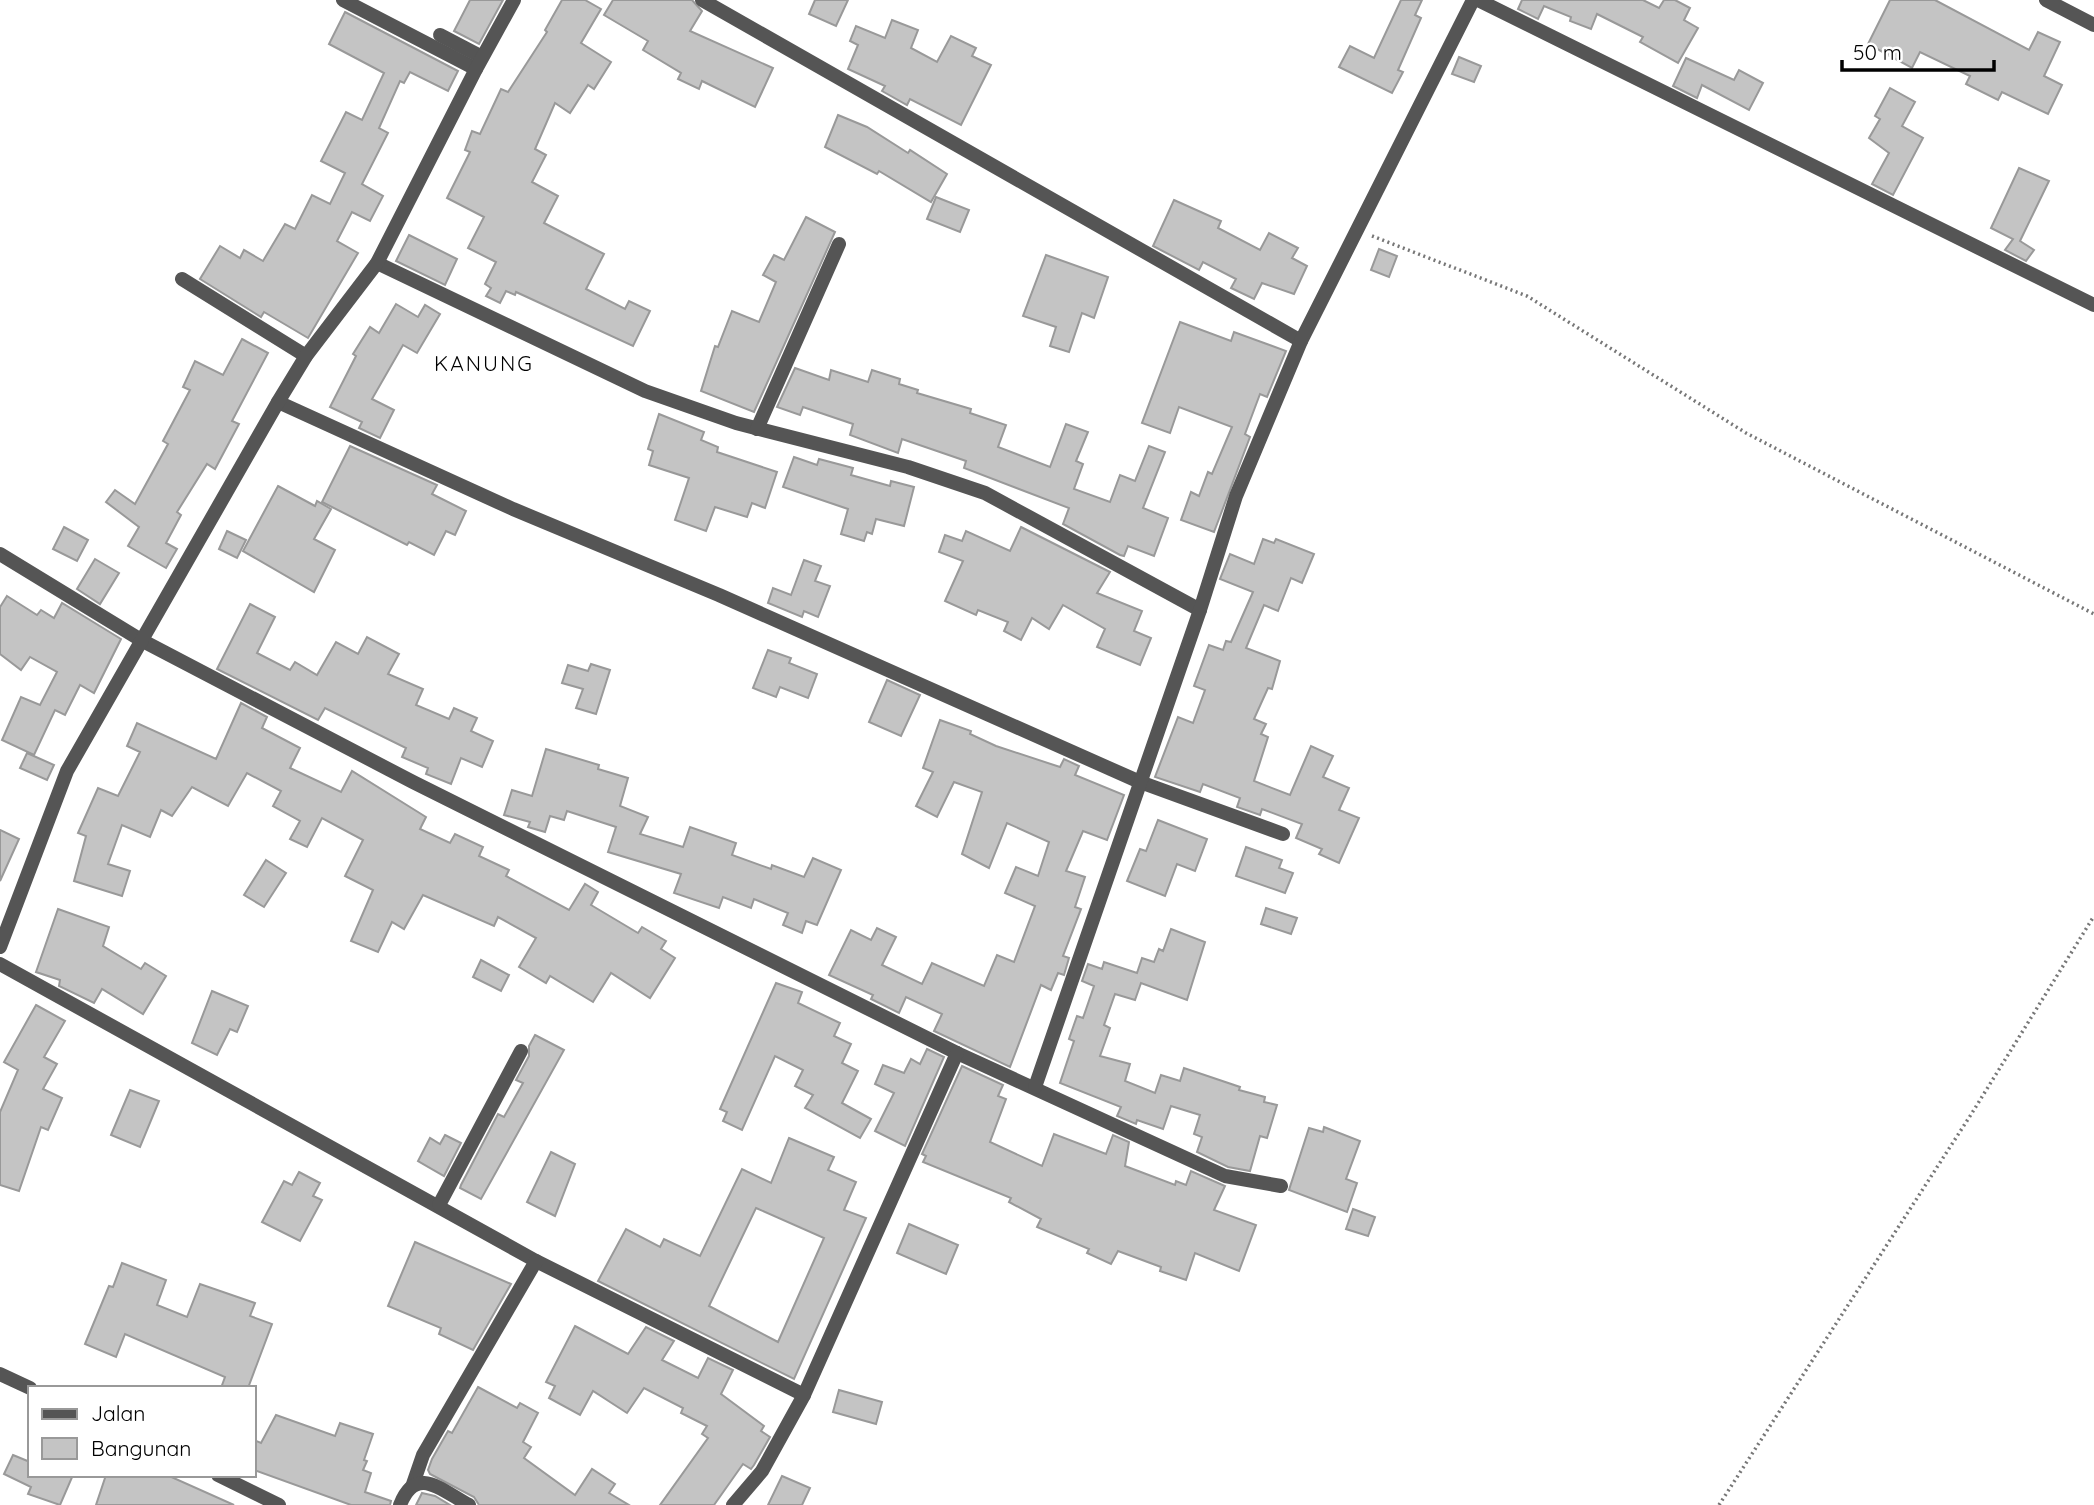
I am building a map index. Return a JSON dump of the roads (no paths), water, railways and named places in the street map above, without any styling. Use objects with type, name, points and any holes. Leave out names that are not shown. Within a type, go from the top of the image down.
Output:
[{"type":"street","points":[[342,0],[479,63]]},
{"type":"street","points":[[0,947],[67,771],[306,356],[377,263],[514,0]]},
{"type":"street","points":[[702,0],[1301,341]]},
{"type":"street","points":[[1035,1087],[1200,610],[1236,496],[1301,341],[1476,0],[2094,305]]},
{"type":"street","points":[[2046,0],[2094,25]]},
{"type":"street","points":[[440,35],[479,63]]},
{"type":"street","points":[[757,429],[839,244]]},
{"type":"street","points":[[377,263],[633,386],[757,429],[908,467],[985,493],[1200,610]]},
{"type":"street","points":[[182,279],[306,356]]},
{"type":"street","points":[[278,402],[513,509],[719,596],[1140,782],[1283,834]]},
{"type":"street","points":[[0,554],[141,640],[413,782],[957,1053],[1225,1176],[1281,1186]]},
{"type":"street","points":[[0,964],[536,1261],[804,1395]]},
{"type":"street","points":[[439,1205],[521,1051]]},
{"type":"street","points":[[733,1505],[762,1471],[804,1395],[957,1053]]},
{"type":"street","points":[[400,1505],[406,1489],[412,1484],[423,1455],[536,1261]]},
{"type":"street","points":[[0,1374],[28,1387]]},
{"type":"street","points":[[222,1477],[279,1505]]},
{"type":"street","points":[[412,1484],[426,1482],[469,1505]]},
{"type":"district","name":"KANUNG","points":[[484,363]]}]
